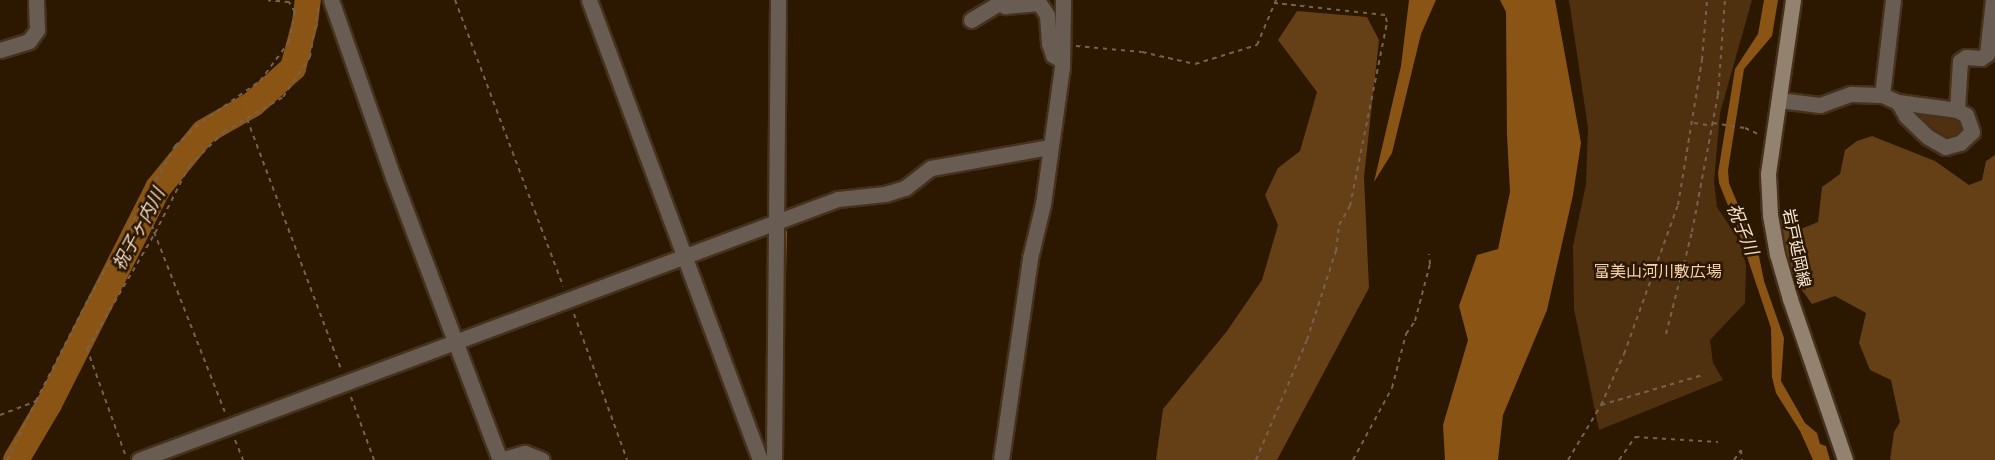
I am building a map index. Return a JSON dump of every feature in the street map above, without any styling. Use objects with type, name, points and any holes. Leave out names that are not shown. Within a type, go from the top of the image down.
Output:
[{"type":"main road","name":"岩戸延岡線","points":[[1793,0],[1768,174],[1773,236],[1790,299],[1845,460]]},
{"type":"street","points":[[0,51],[29,41],[37,30],[36,0]]},
{"type":"street","points":[[589,0],[760,460]]},
{"type":"street","points":[[774,460],[778,0]]},
{"type":"street","points":[[1001,460],[1030,258],[1042,204],[1050,147],[1061,60],[1063,0]]},
{"type":"street","points":[[1882,95],[1893,0]]},
{"type":"street","points":[[1957,110],[1960,61],[1966,57],[1981,58],[1986,54],[1993,0]]},
{"type":"street","points":[[971,20],[1002,1],[1005,6],[1039,3],[1047,15],[1049,43],[1053,55],[1061,60]]},
{"type":"street","points":[[325,3],[500,460],[525,453],[542,460]]},
{"type":"street","points":[[1779,100],[1820,105],[1851,94],[1882,95],[1898,102],[1957,110],[1966,116],[1972,132],[1960,143],[1946,147],[1928,137],[1906,116],[1898,102]]},
{"type":"street","points":[[139,460],[230,424],[456,342],[568,298],[685,258],[838,199],[885,194],[905,188],[931,168],[1050,147]]},
{"type":"path","points":[[7,460],[144,199],[175,146],[201,122],[260,81],[289,42],[295,12],[289,2],[268,0]]},
{"type":"path","points":[[455,0],[627,460]]},
{"type":"path","points":[[1568,460],[1601,405],[1645,300],[1678,205],[1693,123],[1707,0]]},
{"type":"path","points":[[1666,334],[1692,232],[1718,95],[1725,0]]},
{"type":"path","points":[[1061,44],[1142,52],[1195,64],[1257,45],[1276,1],[1385,15],[1387,22],[1350,206],[1339,225],[1336,251],[1307,340],[1256,460]]},
{"type":"path","points":[[127,460],[87,349],[155,232],[189,166],[224,132],[283,98],[310,57],[325,3]]},
{"type":"path","points":[[247,119],[374,460]]},
{"type":"path","points":[[1693,123],[1723,124],[1745,128],[1755,134]]},
{"type":"path","points":[[144,199],[243,460]]},
{"type":"path","points":[[1353,460],[1392,388],[1406,334],[1415,321],[1430,264],[1429,254]]},
{"type":"path","points":[[1601,405],[1703,375]]},
{"type":"path","points":[[0,415],[36,401]]},
{"type":"path","points":[[1619,460],[1635,437],[1718,442]]},
{"type":"path","points":[[1734,460],[1741,450],[1742,460]]},
{"type":"green space","name":"富美山河川敷広場","points":[[1569,0],[1752,0],[1720,113],[1714,182],[1717,207],[1740,242],[1746,265],[1745,303],[1710,340],[1713,363],[1723,380],[1599,430],[1574,309],[1573,246],[1586,184],[1588,128]]},
{"type":"green space","points":[[1909,111],[1961,115],[1969,131],[1946,143]]},
{"type":"shaded area","points":[[1297,11],[1367,17],[1379,40],[1364,177],[1369,288],[1277,460],[1156,460],[1163,409],[1227,331],[1262,280],[1278,225],[1265,195],[1278,168],[1300,151],[1317,92],[1278,40]]},
{"type":"shaded area","points":[[1872,136],[1935,161],[1969,185],[1982,180],[1986,161],[1995,155],[1995,460],[1890,460],[1894,432],[1900,422],[1891,380],[1870,370],[1859,343],[1866,313],[1835,296],[1812,304],[1796,282],[1782,242],[1780,219],[1801,229],[1818,222],[1822,187],[1840,174],[1845,150],[1857,141]]},
{"type":"water","points":[[1409,0],[1436,0],[1421,34],[1392,153],[1374,182],[1401,66]]},
{"type":"water","points":[[1500,0],[1555,0],[1581,143],[1573,195],[1547,310],[1503,415],[1498,460],[1445,460],[1443,425],[1468,340],[1459,306],[1477,255],[1498,249],[1510,192],[1506,12]]},
{"type":"water","name":"祝子川","points":[[1764,0],[1778,0],[1772,36],[1744,69],[1728,170],[1729,183],[1749,231],[1755,236],[1764,281],[1784,338],[1781,381],[1805,423],[1817,433],[1820,444],[1826,446],[1830,460],[1813,460],[1800,431],[1776,393],[1772,377],[1771,328],[1739,233],[1719,183],[1718,173],[1735,69],[1758,34]]},
{"type":"waterway","name":"祝子ヶ内川","points":[[16,460],[49,404],[158,188],[204,132],[253,104],[293,68],[305,23],[308,0]]},
{"type":"waterway","points":[[783,277],[784,232]]}]
